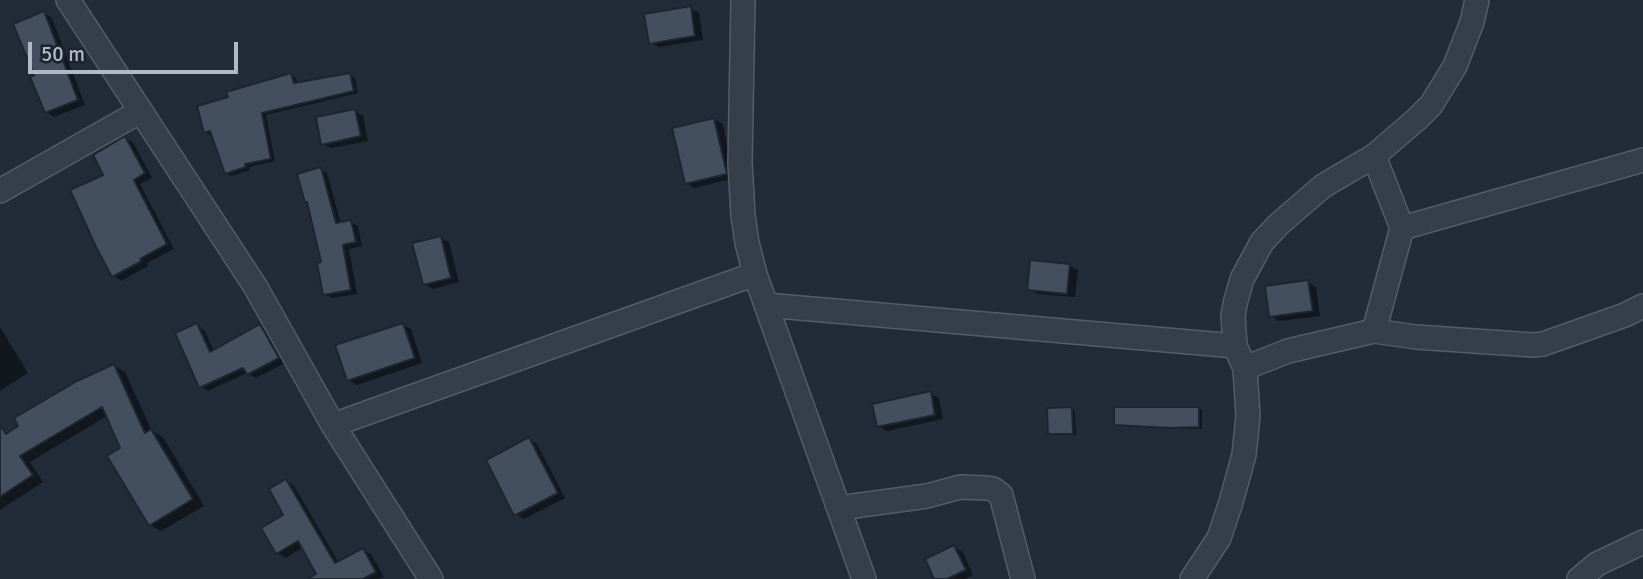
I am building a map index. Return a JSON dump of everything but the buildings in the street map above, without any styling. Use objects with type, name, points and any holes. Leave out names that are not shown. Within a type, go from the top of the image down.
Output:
[{"type":"street","points":[[68,0],[255,286],[334,425],[431,579]]},
{"type":"street","points":[[743,0],[740,163],[747,243],[766,306],[864,579]]},
{"type":"street","points":[[1192,579],[1219,538],[1244,455],[1248,416],[1245,368],[1235,346],[1233,315],[1242,279],[1262,242],[1279,224],[1323,186],[1374,156],[1431,105],[1455,66],[1472,22],[1477,0]]},
{"type":"street","points":[[0,191],[141,111]]},
{"type":"street","points":[[1374,156],[1402,228],[1374,331]]},
{"type":"street","points":[[1402,228],[1643,160]]},
{"type":"street","points":[[334,425],[755,274]]},
{"type":"street","points":[[766,306],[1235,346]]},
{"type":"street","points":[[1245,368],[1288,351],[1374,331],[1451,340],[1543,344],[1643,306]]},
{"type":"street","points":[[839,508],[926,496],[960,487],[993,489],[1001,495],[1023,579]]},
{"type":"street","points":[[1578,579],[1597,564],[1643,542]]}]
